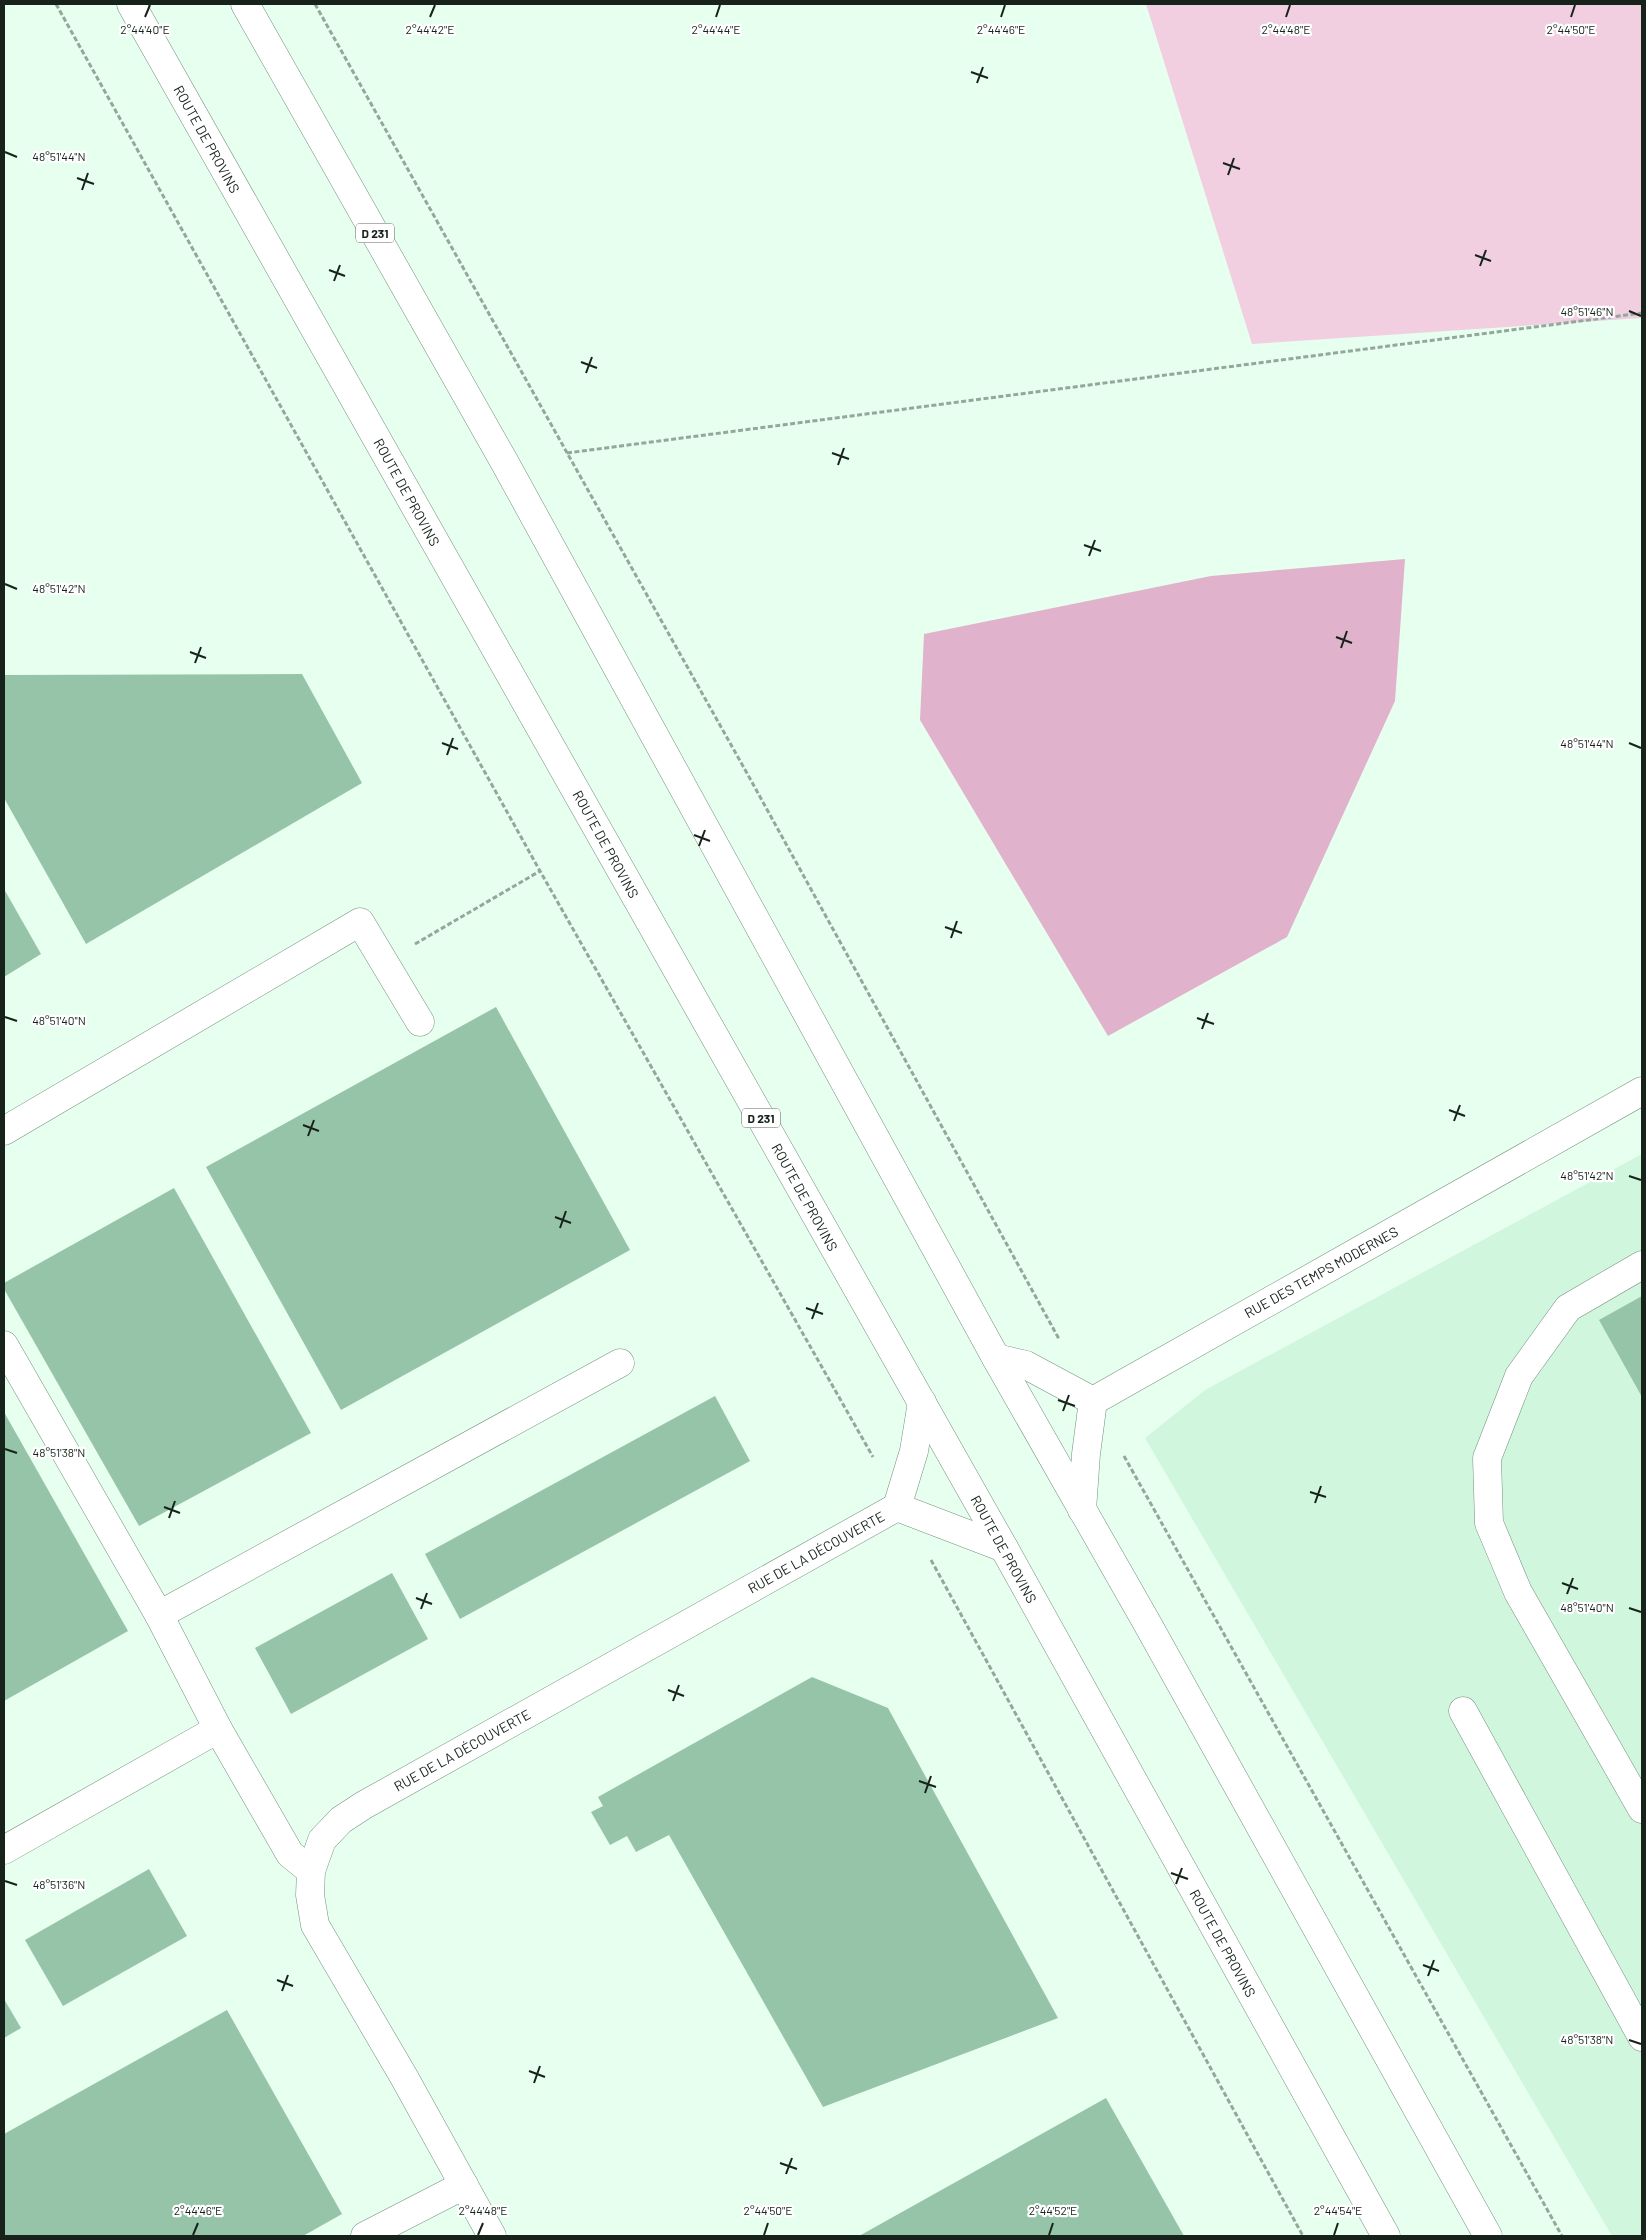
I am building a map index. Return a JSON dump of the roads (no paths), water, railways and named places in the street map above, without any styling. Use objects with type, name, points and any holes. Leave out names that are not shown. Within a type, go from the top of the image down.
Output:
[{"type":"main road","name":"ROUTE DE PROVINS","points":[[131,4],[922,1402],[1386,2236]]},
{"type":"main road","name":"D 231","points":[[245,4],[505,463],[996,1358],[1488,2236]]},
{"type":"main road","points":[[4,1131],[360,922],[420,1022]]},
{"type":"main road","name":"RUE DES TEMPS MODERNES","points":[[1093,1401],[1642,1091]]},
{"type":"main road","points":[[1642,1265],[1568,1308],[1519,1376],[1487,1458],[1489,1523],[1518,1592],[1642,1809]]},
{"type":"main road","points":[[4,1345],[159,1615],[218,1729],[290,1854],[311,1871]]},
{"type":"main road","points":[[996,1358],[1026,1365],[1093,1401],[1086,1454],[1082,1510]]},
{"type":"main road","points":[[159,1615],[620,1363]]},
{"type":"main road","points":[[897,1507],[914,1451],[922,1402]]},
{"type":"main road","name":"RUE DE LA DÉCOUVERTE","points":[[492,2236],[404,2076],[315,1925],[310,1895],[311,1871],[322,1840],[341,1820],[364,1804],[897,1507],[1004,1548]]},
{"type":"main road","points":[[1463,1711],[1642,2037]]},
{"type":"main road","points":[[4,1850],[218,1729]]},
{"type":"main road","points":[[365,2236],[464,2185]]}]
